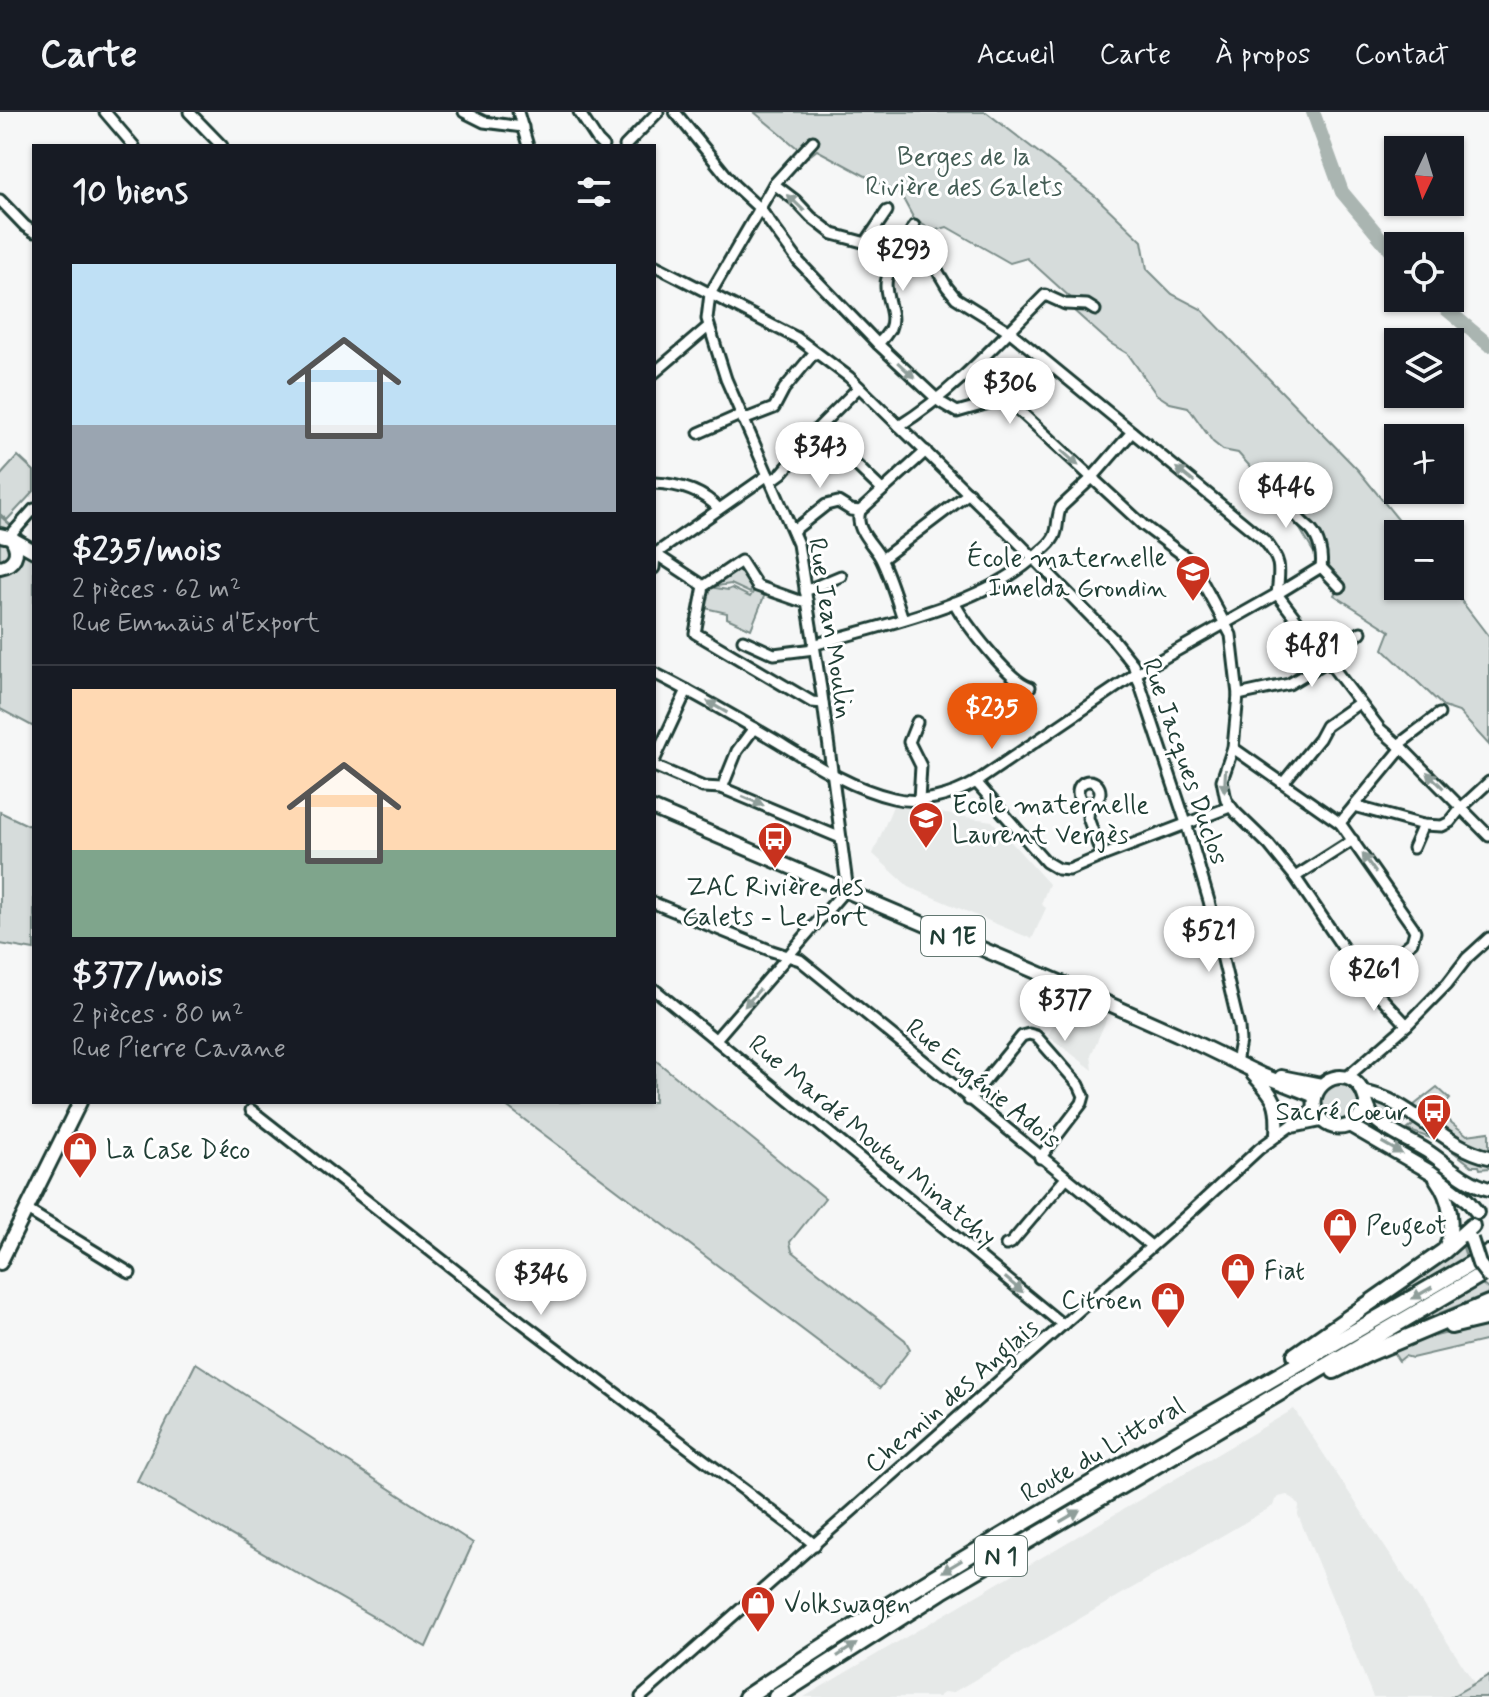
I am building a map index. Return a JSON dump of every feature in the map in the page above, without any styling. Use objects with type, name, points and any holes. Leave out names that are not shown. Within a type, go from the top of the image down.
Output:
[{"type":"highway","points":[[1220,1408],[1444,1251],[1474,1226]]},
{"type":"highway","name":"Route du Littoral","points":[[746,1697],[926,1582],[1489,1253]]},
{"type":"highway","name":"Route du Littoral","points":[[776,1697],[942,1591],[1489,1270]]},
{"type":"highway","points":[[1223,1426],[1370,1353],[1489,1303]]},
{"type":"highway","points":[[1408,1337],[1489,1317]]},
{"type":"main road","points":[[7,537],[32,550]]},
{"type":"main road","points":[[0,567],[10,564],[17,550],[7,537]]},
{"type":"main road","points":[[14,559],[32,557]]},
{"type":"main road","name":"N 1E","points":[[656,810],[1177,1034],[1262,1075],[1317,1096]]},
{"type":"main road","points":[[1242,1066],[1273,1098],[1278,1110],[1277,1134]]},
{"type":"main road","points":[[1489,1157],[1469,1151],[1385,1099],[1333,1078],[1317,1096],[1323,1121],[1336,1127],[1351,1126],[1432,1173],[1467,1200],[1479,1264],[1489,1277]]},
{"type":"main road","points":[[1351,1126],[1361,1117],[1358,1089]]},
{"type":"main road","points":[[1358,1089],[1368,1112],[1376,1121],[1468,1180],[1489,1189]]},
{"type":"main road","points":[[0,1263],[4,1245],[27,1210],[79,1104]]},
{"type":"main road","points":[[1432,1173],[1443,1189],[1451,1225],[1444,1251]]},
{"type":"main road","points":[[1474,1226],[1489,1195]]},
{"type":"street","points":[[105,112],[132,144]]},
{"type":"street","points":[[189,112],[220,144]]},
{"type":"street","points":[[464,112],[484,122],[523,127]]},
{"type":"street","points":[[518,112],[527,144]]},
{"type":"street","points":[[579,112],[601,144]]},
{"type":"street","points":[[627,144],[658,112]]},
{"type":"street","points":[[675,112],[734,185],[760,209],[799,262],[878,344],[937,399],[957,412],[1008,400],[1151,532],[1191,561],[1231,635],[1238,695],[1233,748],[1222,780],[1226,800],[1295,877],[1365,980],[1407,1025]]},
{"type":"street","points":[[710,294],[774,184],[813,141]]},
{"type":"street","points":[[774,184],[833,234],[925,259],[934,265],[956,298],[1009,331],[1264,540],[1279,563],[1277,594],[1359,703],[1380,729],[1489,836]]},
{"type":"street","points":[[0,200],[32,231]]},
{"type":"street","points":[[866,242],[887,211]]},
{"type":"street","points":[[878,344],[890,328],[892,313],[887,298],[887,277],[914,226]]},
{"type":"street","name":"Rue Jacques Duclos","points":[[656,266],[797,338],[859,387],[969,493],[1133,664],[1209,901],[1239,1027],[1242,1066]]},
{"type":"street","name":"Rue Jean Moulin","points":[[710,294],[708,327],[726,379],[793,531],[801,559],[833,775],[847,884],[845,890]]},
{"type":"street","points":[[899,426],[937,399],[1045,295],[1065,304],[1087,305],[1095,310]]},
{"type":"street","points":[[656,371],[708,327]]},
{"type":"street","points":[[699,433],[774,408],[784,389],[815,352]]},
{"type":"street","points":[[656,552],[719,509],[782,473],[805,441],[859,387]]},
{"type":"street","points":[[819,429],[882,490]]},
{"type":"street","points":[[743,640],[774,654],[814,647],[954,602],[1010,577],[1052,540],[1061,507],[1092,478],[1132,432]]},
{"type":"street","points":[[903,619],[882,559],[857,518],[860,511],[926,451]]},
{"type":"street","points":[[656,483],[694,490],[719,509]]},
{"type":"street","points":[[656,674],[833,775],[859,786],[895,799],[919,800],[952,793],[976,782],[1137,673],[1321,567],[1321,552],[1312,531],[1301,522],[1273,485]]},
{"type":"street","points":[[882,559],[969,493]]},
{"type":"street","points":[[793,531],[826,505],[838,502],[851,510],[860,511]]},
{"type":"street","points":[[7,537],[32,511]]},
{"type":"street","points":[[656,554],[704,586]]},
{"type":"street","points":[[823,703],[812,702],[695,633],[704,586],[741,561],[757,586],[800,601],[841,576]]},
{"type":"street","points":[[1321,567],[1340,587]]},
{"type":"street","points":[[954,602],[988,650],[1018,682],[1030,687]]},
{"type":"street","points":[[1238,695],[1289,684],[1329,660],[1361,632]]},
{"type":"street","points":[[656,759],[687,690]]},
{"type":"street","points":[[1283,783],[1326,726],[1359,703]]},
{"type":"street","points":[[1340,823],[1400,746],[1439,714]]},
{"type":"street","points":[[917,722],[909,746],[921,766],[919,800]]},
{"type":"street","points":[[722,788],[737,751],[754,728]]},
{"type":"street","points":[[1233,748],[1340,823],[1413,927],[1412,942],[1365,980]]},
{"type":"street","points":[[656,764],[703,787],[722,788],[841,838]]},
{"type":"street","points":[[976,782],[1052,867],[1058,869],[1069,870],[1230,807]]},
{"type":"street","points":[[1354,806],[1423,825],[1442,826],[1450,822],[1489,782]]},
{"type":"street","points":[[1089,804],[1088,818],[1102,856]]},
{"type":"street","points":[[1413,848],[1423,825]]},
{"type":"street","points":[[1295,877],[1353,840]]},
{"type":"street","points":[[716,1039],[845,890]]},
{"type":"street","name":"Rue Eugénie Adois","points":[[656,904],[800,960],[1151,1246]]},
{"type":"street","points":[[1358,1089],[1364,1061],[1407,1025],[1489,938]]},
{"type":"street","name":"Rue Mardé Moutou Minatchy","points":[[656,991],[1063,1325]]},
{"type":"street","points":[[969,1100],[1022,1036],[1029,1034],[1039,1037],[1079,1085],[1084,1096],[1082,1103],[1040,1158]]},
{"type":"street","name":"Chemin des Anglais","points":[[1290,1127],[1317,1096]]},
{"type":"street","points":[[251,1110],[520,1321],[815,1545]]},
{"type":"street","name":"Chemin des Anglais","points":[[641,1697],[1277,1134],[1290,1127],[1323,1121]]},
{"type":"street","points":[[1006,1245],[1066,1178]]},
{"type":"street","points":[[27,1210],[130,1273]]},
{"type":"shaded area","points":[[893,806],[992,821],[1049,884],[1041,904],[1046,908],[1032,939],[909,887],[873,854]]},
{"type":"shaded area","points":[[1065,999],[1107,1018],[1091,1055],[1093,1070],[1048,1036]]},
{"type":"shaded area","points":[[1294,1409],[1475,1684],[1451,1697],[1373,1697],[1298,1515],[1299,1506],[1287,1495],[952,1693],[945,1692],[938,1697],[804,1697]]},
{"type":"green space","name":"Berges de la Rivière des Galets","points":[[754,112],[986,112],[1095,196],[1142,241],[1147,269],[1172,294],[1201,309],[1358,470],[1399,520],[1384,520],[1384,600],[1461,600],[1489,637],[1489,745],[1459,712],[1444,707],[1383,649],[1390,631],[1334,595],[1340,583],[1314,553],[1280,495],[1238,453],[1223,450],[1213,442],[1188,407],[1170,403],[1156,394],[1128,354],[1110,343],[1072,309],[1072,299],[1027,258],[1010,263],[947,227],[933,231],[914,219],[901,195],[817,150],[808,157]]},
{"type":"green space","points":[[18,456],[32,469],[32,493],[7,520],[0,514],[0,476]]},
{"type":"green space","points":[[0,516],[32,543],[32,726],[0,709]]},
{"type":"green space","points":[[744,568],[754,585],[750,593],[731,584],[708,584],[732,569]]},
{"type":"green space","points":[[709,587],[732,588],[750,597],[755,589],[765,594],[751,629],[727,618],[727,613],[705,608]]},
{"type":"green space","points":[[0,812],[32,827],[32,950],[0,944]]},
{"type":"green space","points":[[656,1061],[825,1198],[790,1242],[792,1251],[905,1340],[910,1349],[880,1388],[504,1104],[656,1104]]},
{"type":"green space","points":[[1341,1083],[1354,1089],[1360,1102],[1354,1115],[1341,1121],[1328,1115],[1322,1102],[1328,1089]]},
{"type":"green space","points":[[1437,1087],[1450,1099],[1438,1112],[1467,1135],[1489,1132],[1489,1153],[1468,1147],[1439,1125],[1421,1117],[1423,1113],[1413,1106]]},
{"type":"green space","points":[[1368,1096],[1410,1118],[1396,1131],[1382,1123]]},
{"type":"green space","points":[[1417,1122],[1489,1161],[1489,1168],[1472,1166],[1439,1141],[1407,1130]]},
{"type":"green space","points":[[1461,1241],[1466,1257],[1359,1319],[1357,1316]]},
{"type":"green space","points":[[1481,1283],[1489,1293],[1440,1313],[1384,1343],[1382,1340]]},
{"type":"green space","points":[[1489,1323],[1489,1340],[1412,1358],[1405,1356],[1399,1361],[1391,1349],[1415,1341]]},
{"type":"green space","points":[[196,1363],[473,1543],[426,1647],[137,1481]]},
{"type":"green space","points":[[1489,1675],[1489,1697],[1451,1697]]},
{"type":"waterway","points":[[1313,112],[1342,192],[1384,242]]},
{"type":"waterway","points":[[1450,312],[1489,345]]},
{"type":"place","name":"École maternelle Imelda Grondin","points":[[1193,603]]},
{"type":"place","name":"Ecole maternelle Laurent Vergès","points":[[926,850]]},
{"type":"place","name":"ZAC Rivière des Galets - Le Port","points":[[775,870]]},
{"type":"place","name":"Sacré Cœur","points":[[1434,1142]]},
{"type":"place","name":"La Case Déco","points":[[80,1180]]},
{"type":"place","name":"Peugeot","points":[[1340,1256]]},
{"type":"place","name":"Fiat","points":[[1238,1301]]},
{"type":"place","name":"Citroen","points":[[1168,1330]]},
{"type":"place","name":"Volkswagen","points":[[758,1634]]}]
